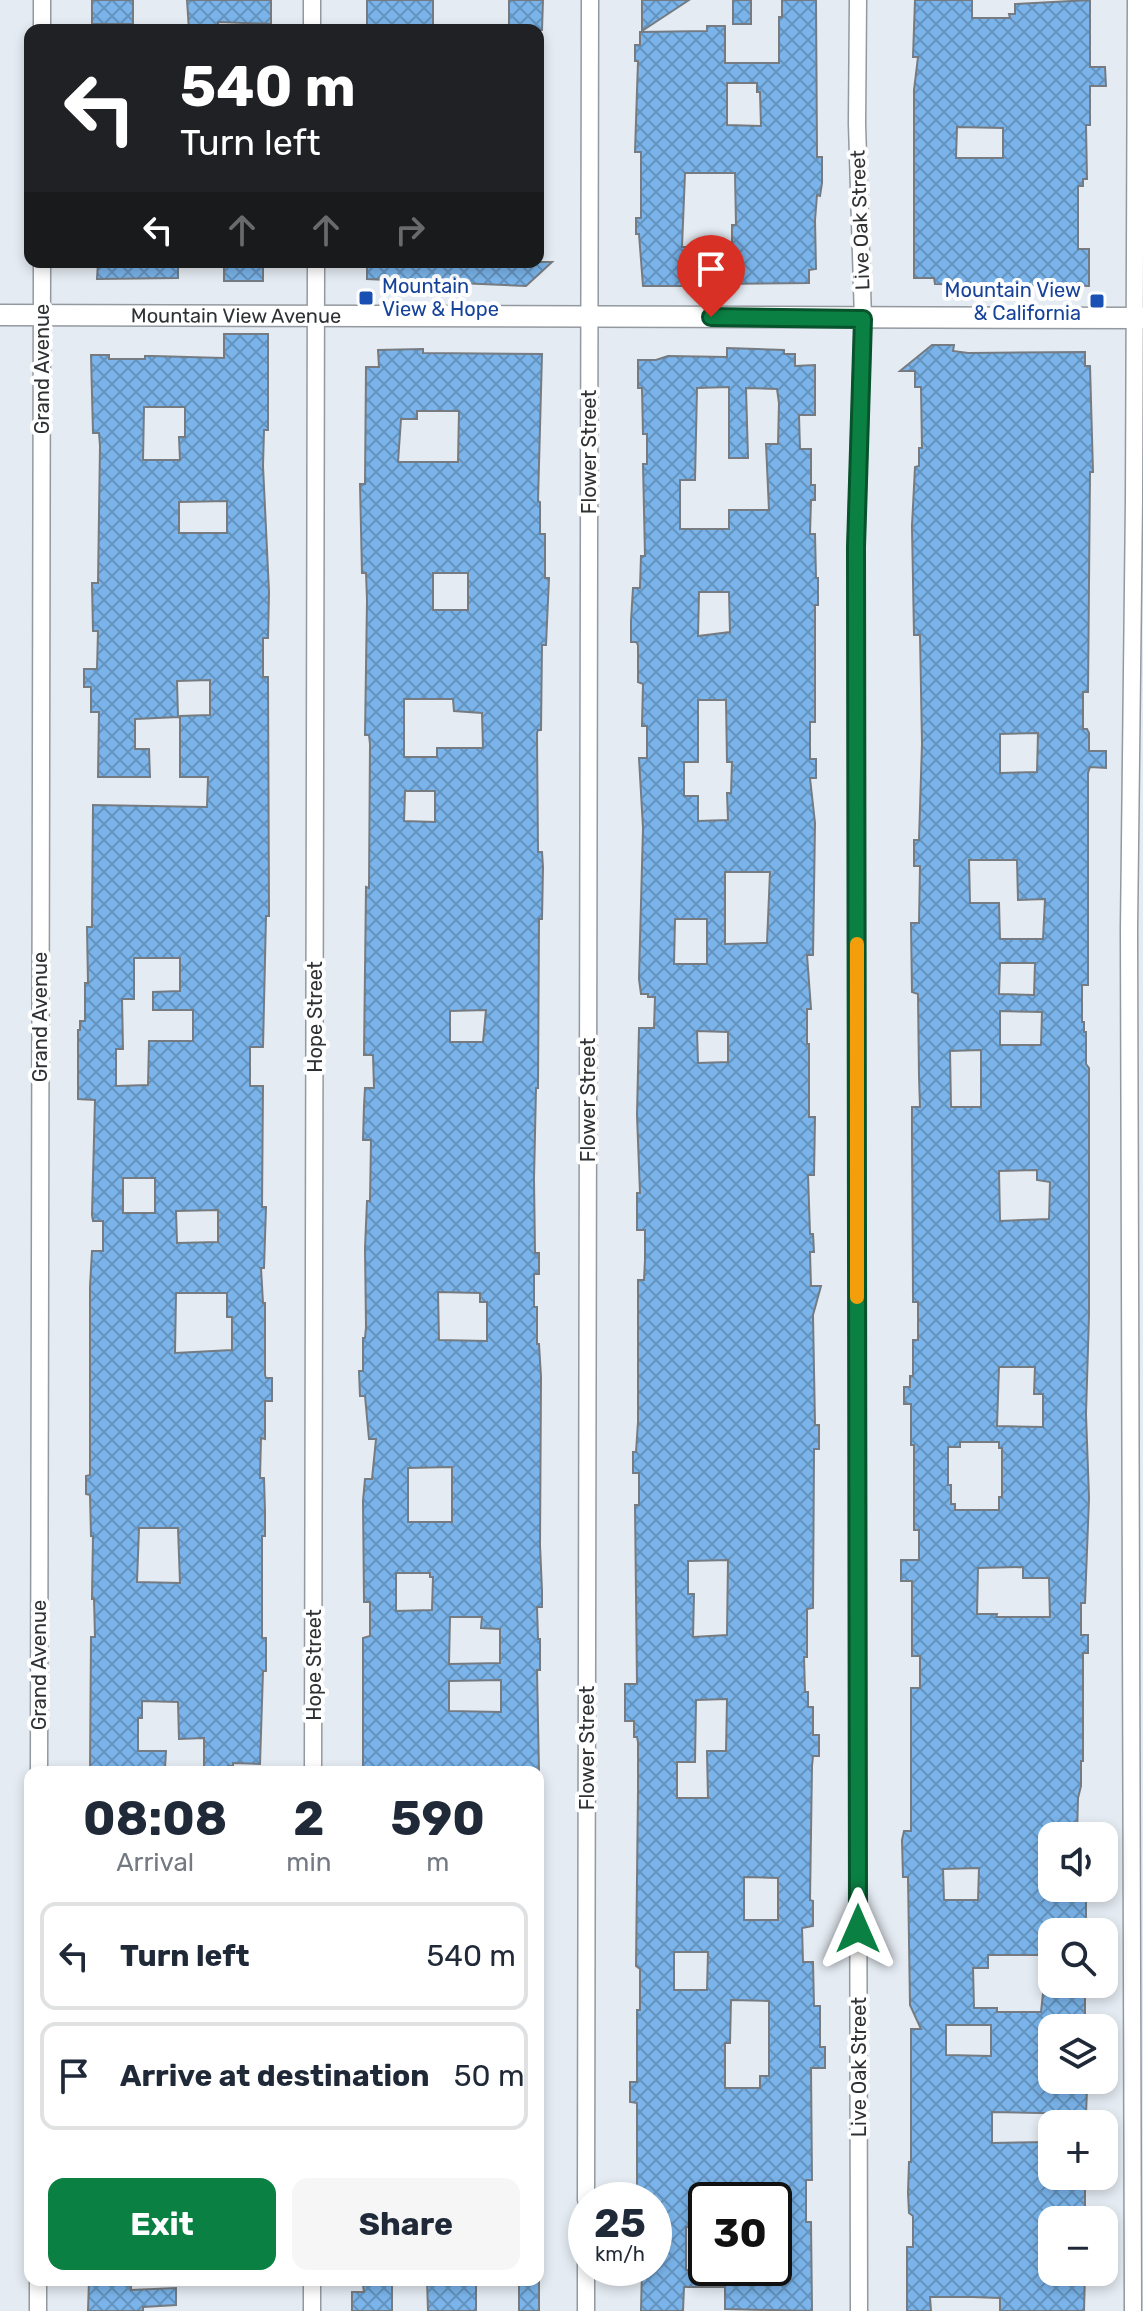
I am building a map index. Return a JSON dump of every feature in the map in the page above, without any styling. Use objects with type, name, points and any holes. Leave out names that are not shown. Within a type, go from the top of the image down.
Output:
[{"type":"street","points":[[42,0],[42,24]]},
{"type":"street","points":[[312,0],[312,24]]},
{"type":"street","name":"Flower Street","points":[[586,2182],[590,0]]},
{"type":"street","name":"Live Oak Street","points":[[858,0],[863,319],[856,547],[859,2311]]},
{"type":"street","points":[[1133,2311],[1129,930],[1139,318],[1136,0]]},
{"type":"street","name":"Grand Avenue","points":[[39,1766],[42,268]]},
{"type":"street","name":"Hope Street","points":[[313,1766],[316,268]]},
{"type":"street","name":"Mountain View Avenue","points":[[0,315],[1139,318]]},
{"type":"street","points":[[38,2286],[38,2311]]},
{"type":"street","points":[[312,2286],[312,2311]]},
{"type":"street","points":[[586,2286],[586,2311]]},
{"type":"building","points":[[92,0],[133,0],[133,24],[92,24]]},
{"type":"building","points":[[187,0],[271,0],[271,24],[189,24]]},
{"type":"building","points":[[367,0],[433,0],[433,24],[367,24]]},
{"type":"building","points":[[509,0],[543,0],[542,24],[509,24]]},
{"type":"building","points":[[642,0],[689,0],[642,31]]},
{"type":"building","points":[[733,0],[751,0],[751,24],[733,24]]},
{"type":"building","points":[[782,0],[816,0],[817,157],[822,157],[822,183],[820,196],[817,195],[815,220],[816,269],[809,270],[809,283],[709,284],[709,295],[692,295],[692,286],[643,286],[639,234],[636,234],[636,218],[641,218],[641,152],[635,152],[638,61],[635,61],[635,45],[640,45],[640,32],[707,31],[707,26],[725,26],[725,63],[779,63],[779,17],[782,17]],"holes":[[[727,83],[757,83],[761,126],[727,125]],[[685,173],[735,173],[736,225],[732,225],[732,247],[682,247]]]},
{"type":"building","points":[[915,0],[972,0],[972,18],[1010,18],[1009,14],[1015,14],[1015,4],[1090,0],[1090,67],[1105,67],[1106,86],[1090,86],[1090,125],[1086,125],[1087,179],[1083,179],[1083,186],[1078,186],[1078,249],[1089,249],[1089,286],[935,284],[934,278],[914,278],[914,90],[918,57],[913,57]],"holes":[[[957,127],[1003,128],[1003,158],[956,158]]]},
{"type":"building","points":[[544,262],[552,262],[526,286],[367,279],[367,268],[544,268]]},
{"type":"building","points":[[98,268],[178,268],[178,278],[97,279]]},
{"type":"building","points":[[224,268],[263,268],[263,281],[224,281]]},
{"type":"building","points":[[224,334],[268,334],[268,430],[264,430],[263,466],[269,592],[268,638],[263,638],[263,677],[268,677],[269,916],[266,916],[263,1047],[250,1047],[250,1086],[263,1086],[262,1207],[266,1207],[264,1268],[261,1268],[265,1303],[265,1375],[272,1378],[272,1401],[265,1401],[265,1439],[261,1438],[260,1478],[264,1478],[262,1638],[266,1638],[266,1671],[263,1671],[260,1764],[233,1763],[233,1766],[204,1766],[204,1738],[179,1739],[178,1702],[142,1701],[142,1718],[138,1718],[138,1751],[166,1751],[165,1766],[90,1766],[91,1637],[95,1637],[93,1536],[90,1495],[86,1494],[86,1476],[90,1475],[90,1287],[92,1251],[103,1251],[103,1221],[93,1221],[92,1215],[95,1100],[78,1099],[78,1030],[80,1021],[85,1021],[87,927],[92,927],[93,805],[207,807],[208,777],[180,777],[180,716],[210,715],[210,680],[177,681],[178,717],[135,719],[135,749],[149,749],[150,777],[98,777],[99,712],[91,712],[91,687],[84,687],[84,669],[97,669],[98,631],[93,631],[92,583],[98,583],[100,446],[99,433],[93,433],[91,355],[109,355],[109,359],[145,359],[145,356],[224,358]],"holes":[[[144,407],[185,407],[185,437],[179,437],[180,460],[143,460]],[[227,501],[227,533],[179,533],[179,502]],[[134,958],[180,958],[180,991],[153,992],[153,1010],[193,1010],[193,1041],[149,1041],[148,1085],[116,1086],[116,1049],[123,1049],[122,999],[134,999]],[[123,1178],[155,1178],[155,1213],[123,1213]],[[218,1210],[218,1242],[177,1243],[176,1211]],[[176,1293],[227,1293],[227,1317],[232,1317],[232,1350],[175,1353]],[[139,1528],[178,1528],[180,1583],[137,1582]]]},
{"type":"building","points":[[932,345],[954,345],[953,351],[968,353],[1085,352],[1085,366],[1090,366],[1093,472],[1090,472],[1088,692],[1083,692],[1083,729],[1089,733],[1089,751],[1106,751],[1106,768],[1090,767],[1088,773],[1088,985],[1082,985],[1082,1022],[1086,1032],[1086,1064],[1089,1068],[1086,1414],[1089,1498],[1081,1635],[1088,1635],[1088,1653],[1083,1653],[1083,1761],[1077,1822],[1038,1822],[1038,1902],[1086,1902],[1086,1918],[1038,1918],[1038,1955],[988,1955],[988,1968],[973,1968],[974,2008],[997,2008],[997,2012],[1041,2012],[1042,1998],[1085,1998],[1085,2014],[1038,2014],[1038,2094],[1087,2094],[1086,2110],[992,2112],[992,2143],[1038,2142],[1038,2190],[1085,2190],[1085,2206],[1038,2206],[1038,2286],[1085,2286],[1084,2311],[1000,2311],[1000,2298],[930,2297],[931,2311],[907,2311],[907,2247],[913,2247],[913,2216],[909,2213],[908,2193],[911,2162],[911,2029],[921,2029],[910,2005],[908,1877],[903,1877],[902,1840],[904,1831],[911,1831],[911,1688],[920,1688],[920,1656],[912,1656],[912,1581],[901,1581],[901,1560],[919,1560],[919,1530],[914,1530],[911,1404],[904,1404],[904,1387],[910,1387],[910,1376],[913,1376],[913,1340],[918,1340],[918,1302],[913,1302],[912,1107],[920,1107],[918,994],[912,992],[911,923],[919,923],[920,866],[914,866],[914,840],[919,840],[922,744],[920,635],[914,635],[912,526],[915,467],[919,466],[919,448],[922,448],[921,387],[915,387],[915,371],[900,371]],"holes":[[[1038,733],[1037,772],[1000,773],[1000,734]],[[969,860],[1017,860],[1018,900],[1045,899],[1043,939],[1000,939],[999,903],[970,903]],[[1000,963],[1035,963],[1034,995],[999,994]],[[1000,1011],[1042,1012],[1041,1045],[1000,1045]],[[981,1050],[981,1107],[951,1107],[950,1051]],[[1037,1170],[1037,1180],[1050,1182],[1049,1219],[1000,1221],[999,1171]],[[999,1367],[1035,1367],[1034,1394],[1043,1394],[1043,1427],[997,1426]],[[960,1442],[999,1442],[999,1448],[1002,1448],[999,1510],[955,1510],[955,1504],[951,1504],[948,1447],[960,1447]],[[1023,1567],[1023,1578],[1049,1578],[1050,1617],[977,1614],[978,1568]],[[979,1868],[978,1900],[944,1900],[943,1869]],[[946,2025],[991,2025],[991,2056],[946,2055]]]},
{"type":"building","points":[[727,348],[784,350],[784,354],[795,354],[795,366],[815,365],[815,415],[799,415],[800,449],[811,449],[811,485],[815,485],[815,500],[811,500],[810,534],[815,534],[818,578],[818,605],[815,605],[815,722],[810,722],[810,759],[816,759],[816,778],[810,778],[815,823],[813,955],[807,955],[811,1009],[807,1009],[807,1044],[809,1117],[815,1117],[814,1175],[808,1175],[810,1234],[813,1234],[814,1252],[810,1252],[811,1286],[821,1286],[813,1315],[815,1425],[819,1425],[819,1449],[814,1449],[813,1608],[807,1609],[807,1657],[804,1657],[805,1692],[808,1692],[808,1707],[813,1707],[813,1735],[819,1735],[819,1756],[813,1756],[812,1766],[810,1900],[813,1901],[813,1926],[802,1928],[803,1962],[813,1962],[814,2006],[820,2006],[820,2047],[825,2047],[825,2068],[811,2068],[812,2180],[806,2180],[806,2222],[811,2222],[812,2311],[725,2309],[725,2287],[684,2287],[683,2311],[641,2311],[642,2286],[672,2286],[672,2182],[637,2182],[637,2103],[630,2102],[630,2082],[637,2082],[637,2010],[640,2010],[640,1969],[636,1966],[638,1742],[634,1737],[634,1721],[625,1721],[625,1684],[637,1684],[635,1505],[639,1505],[639,1473],[633,1473],[633,1452],[636,1452],[638,1422],[638,1280],[644,1280],[645,1230],[637,1230],[637,1193],[640,1193],[637,1115],[639,1028],[654,1028],[655,997],[641,994],[639,979],[643,828],[639,758],[647,758],[647,726],[642,726],[643,684],[638,682],[638,645],[631,642],[631,621],[633,588],[640,588],[641,556],[645,556],[643,464],[647,464],[647,434],[643,434],[638,360],[668,356],[727,357]],"holes":[[[729,387],[729,458],[748,458],[746,388],[777,389],[778,444],[766,444],[769,510],[729,510],[729,529],[680,529],[680,480],[695,480],[697,388]],[[699,592],[729,592],[730,632],[698,636]],[[698,700],[726,700],[727,762],[732,762],[731,793],[727,793],[728,820],[698,821],[698,796],[684,796],[684,762],[698,762]],[[725,872],[770,872],[767,943],[725,944]],[[675,919],[707,919],[707,964],[674,964]],[[697,1031],[728,1032],[728,1062],[698,1063]],[[728,1560],[727,1635],[693,1637],[694,1594],[688,1594],[688,1561]],[[727,1699],[726,1751],[707,1751],[708,1798],[677,1798],[677,1762],[695,1762],[696,1700]],[[744,1877],[778,1878],[778,1920],[744,1920]],[[674,1952],[708,1952],[707,1990],[674,1990]],[[731,2000],[769,2001],[769,2076],[760,2076],[760,2088],[725,2088],[725,2043],[730,2043]]]},
{"type":"building","points":[[378,350],[542,354],[538,501],[540,534],[545,534],[545,578],[549,578],[546,645],[542,645],[541,730],[537,733],[538,852],[542,852],[543,867],[542,919],[539,919],[534,1179],[535,1253],[539,1253],[539,1274],[534,1274],[534,1307],[537,1307],[541,1377],[542,1607],[537,1607],[540,1639],[540,1670],[537,1670],[539,1766],[363,1766],[363,1638],[370,1636],[370,1602],[364,1602],[363,1501],[365,1479],[372,1479],[376,1439],[369,1439],[365,1396],[360,1396],[359,1371],[363,1371],[366,1327],[365,1248],[367,1201],[370,1201],[371,1140],[363,1140],[364,1106],[365,1088],[374,1088],[373,1055],[364,1055],[370,744],[369,735],[365,735],[367,600],[366,573],[362,573],[360,484],[365,484],[366,367],[379,367]],"holes":[[[417,411],[459,411],[458,462],[398,462],[401,419],[417,419]],[[433,573],[468,573],[468,610],[433,610]],[[404,699],[453,699],[454,711],[482,713],[483,748],[437,748],[437,757],[404,757]],[[405,791],[435,791],[435,822],[404,821]],[[486,1010],[483,1042],[450,1042],[450,1011]],[[438,1292],[480,1293],[480,1302],[487,1302],[487,1341],[439,1340]],[[452,1467],[452,1522],[408,1522],[408,1468]],[[396,1573],[430,1573],[433,1577],[432,1610],[396,1611]],[[450,1617],[482,1617],[481,1628],[500,1629],[500,1663],[449,1664]],[[501,1680],[501,1712],[449,1711],[449,1681]]]},
{"type":"building","points":[[89,2286],[131,2286],[131,2290],[176,2288],[176,2305],[143,2307],[143,2311],[88,2311]]},
{"type":"building","points":[[363,2286],[392,2286],[392,2311],[352,2311],[352,2292],[364,2292]]},
{"type":"building","points":[[427,2286],[476,2286],[476,2311],[428,2311]]},
{"type":"building","points":[[519,2286],[539,2286],[539,2311],[519,2311]]},
{"type":"slow traffic","points":[[857,944],[857,1297]]},
{"type":"place","name":"Mountain View & Hope","points":[[366,298]]},
{"type":"place","name":"Mountain View & California","points":[[1097,301]]},
{"type":"route","points":[[711,317],[863,319],[856,547],[858,1929]]}]
